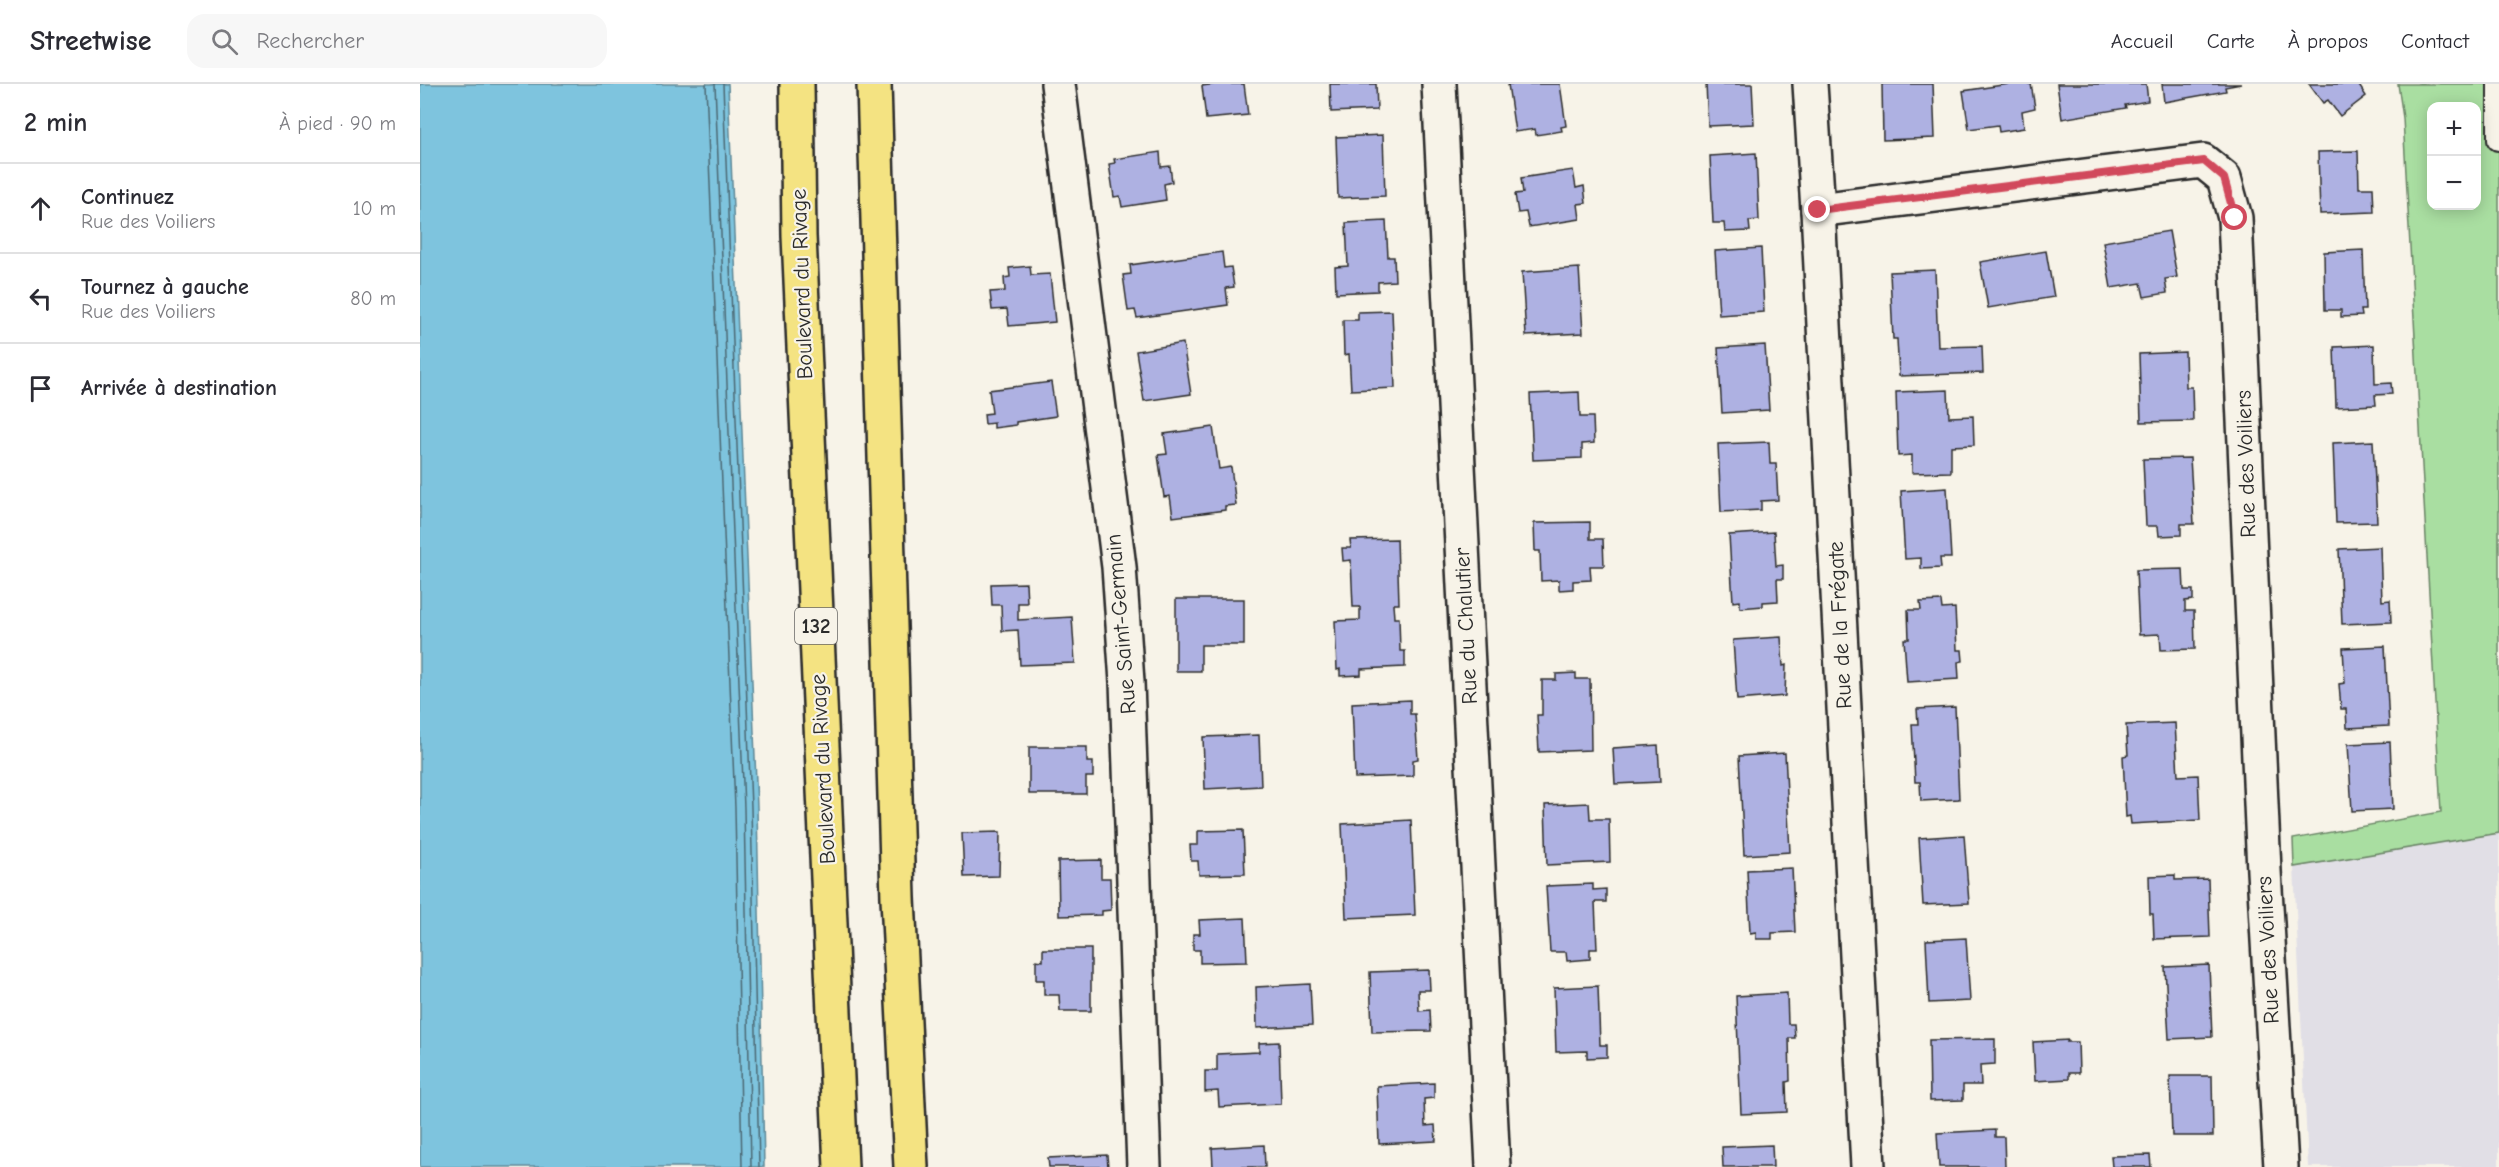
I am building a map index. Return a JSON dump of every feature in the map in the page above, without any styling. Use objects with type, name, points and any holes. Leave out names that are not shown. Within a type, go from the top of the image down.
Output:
[{"type":"main road","name":"Boulevard du Rivage","points":[[797,84],[799,236],[840,1167]]},
{"type":"main road","points":[[874,84],[897,886],[911,1167]]},
{"type":"street","name":"Rue Saint-Germain","points":[[1058,84],[1119,567],[1128,694],[1144,1167]]},
{"type":"street","name":"Rue du Chalutier","points":[[1439,84],[1493,1167]]},
{"type":"street","name":"Rue de la Frégate","points":[[1810,84],[1868,1167]]},
{"type":"street","name":"Rue des Voiliers","points":[[1818,210],[2204,161],[2224,178],[2235,218],[2264,871],[2281,1167]]},
{"type":"lane","points":[[2498,84],[2498,140]]},
{"type":"shaded area","points":[[2499,833],[2499,1167],[2308,1167],[2294,867]]},
{"type":"green space","points":[[2398,84],[2499,84],[2499,833],[2294,867],[2293,839],[2441,812],[2403,118]]},
{"type":"water","points":[[420,84],[728,84],[757,807],[764,1167],[420,1167]]},
{"type":"building","points":[[1244,84],[1248,115],[1206,119],[1202,86]]},
{"type":"building","points":[[1330,84],[1376,84],[1377,110],[1331,112]]},
{"type":"building","points":[[1508,84],[1560,84],[1566,126],[1561,127],[1562,131],[1536,135],[1535,129],[1515,132]]},
{"type":"building","points":[[1706,84],[1752,84],[1754,124],[1708,126]]},
{"type":"building","points":[[1882,84],[1933,84],[1935,138],[1883,140]]},
{"type":"building","points":[[2009,84],[2031,84],[2035,108],[2022,111],[2024,128],[1999,132],[1998,125],[1969,129],[1963,91]]},
{"type":"building","points":[[2057,84],[2146,84],[2148,101],[2125,105],[2126,108],[2062,119]]},
{"type":"building","points":[[2162,84],[2241,84],[2225,87],[2226,91],[2164,102]]},
{"type":"building","points":[[2309,84],[2358,84],[2366,96],[2340,116],[2328,100],[2323,103]]},
{"type":"building","points":[[1383,135],[1385,196],[1338,198],[1336,137]]},
{"type":"building","points":[[2358,151],[2359,188],[2373,188],[2374,212],[2320,214],[2318,152]]},
{"type":"building","points":[[1160,152],[1161,167],[1170,166],[1172,182],[1164,184],[1166,200],[1122,207],[1120,196],[1114,197],[1109,164],[1115,163],[1114,159]]},
{"type":"building","points":[[1756,153],[1759,220],[1749,221],[1750,231],[1725,232],[1724,223],[1713,223],[1710,156]]},
{"type":"building","points":[[1573,170],[1576,188],[1584,186],[1586,203],[1578,204],[1580,219],[1529,227],[1526,212],[1518,213],[1515,194],[1523,193],[1521,178]]},
{"type":"building","points":[[1386,221],[1388,257],[1394,257],[1395,281],[1378,282],[1378,291],[1336,293],[1335,267],[1348,266],[1346,223]]},
{"type":"building","points":[[2169,231],[2177,277],[2165,279],[2167,293],[2144,297],[2141,283],[2111,288],[2103,242]]},
{"type":"building","points":[[1761,248],[1764,312],[1719,315],[1715,251]]},
{"type":"building","points":[[2363,250],[2365,310],[2361,310],[2362,316],[2341,317],[2341,310],[2325,310],[2324,252]]},
{"type":"building","points":[[2046,251],[2054,297],[1988,308],[1980,262]]},
{"type":"building","points":[[1222,252],[1224,268],[1231,267],[1234,287],[1226,288],[1228,305],[1137,318],[1135,310],[1128,311],[1123,275],[1131,274],[1130,265]]},
{"type":"building","points":[[1030,266],[1031,275],[1050,274],[1055,322],[1009,326],[1007,309],[992,310],[990,292],[1005,291],[1004,278],[1010,277],[1009,268]]},
{"type":"building","points":[[1579,268],[1583,333],[1526,336],[1522,272]]},
{"type":"building","points":[[1935,270],[1938,347],[1982,346],[1983,373],[1899,376],[1897,339],[1893,339],[1890,272]]},
{"type":"building","points":[[1392,311],[1395,388],[1351,390],[1349,354],[1344,355],[1343,320],[1358,320],[1358,312]]},
{"type":"building","points":[[1183,343],[1191,394],[1144,401],[1136,351]]},
{"type":"building","points":[[1765,345],[1769,410],[1722,413],[1718,348]]},
{"type":"building","points":[[2374,345],[2375,384],[2391,383],[2392,394],[2375,395],[2376,405],[2336,407],[2334,347]]},
{"type":"building","points":[[2185,352],[2186,387],[2192,387],[2193,421],[2141,422],[2139,354]]},
{"type":"building","points":[[1051,382],[1056,416],[994,428],[994,423],[985,424],[984,414],[992,413],[989,390]]},
{"type":"building","points":[[1948,390],[1949,417],[1973,416],[1974,445],[1951,446],[1951,472],[1912,473],[1912,455],[1898,456],[1896,392]]},
{"type":"building","points":[[1579,392],[1580,417],[1593,417],[1594,443],[1582,444],[1582,458],[1533,460],[1530,394]]},
{"type":"building","points":[[1213,427],[1219,469],[1231,467],[1236,505],[1225,506],[1225,510],[1173,517],[1170,496],[1164,497],[1158,455],[1167,454],[1164,434]]},
{"type":"building","points":[[2373,441],[2377,522],[2336,523],[2333,443]]},
{"type":"building","points":[[1769,442],[1770,464],[1776,464],[1778,500],[1761,501],[1761,510],[1721,512],[1718,444]]},
{"type":"building","points":[[2190,458],[2194,524],[2181,524],[2181,535],[2159,536],[2158,526],[2146,526],[2143,459]]},
{"type":"building","points":[[1947,488],[1951,558],[1940,558],[1941,568],[1921,569],[1921,558],[1905,559],[1901,491]]},
{"type":"building","points":[[1590,522],[1590,539],[1603,539],[1604,566],[1590,566],[1591,580],[1573,581],[1573,589],[1559,590],[1559,580],[1541,581],[1540,551],[1535,551],[1534,523]]},
{"type":"building","points":[[1774,532],[1776,566],[1783,565],[1783,579],[1777,579],[1778,601],[1763,602],[1763,606],[1740,608],[1740,601],[1733,602],[1729,535]]},
{"type":"building","points":[[1397,539],[1399,604],[1393,604],[1394,618],[1399,618],[1400,651],[1405,651],[1405,667],[1361,669],[1361,675],[1340,676],[1340,669],[1337,670],[1335,621],[1360,620],[1360,607],[1353,607],[1351,560],[1343,561],[1342,548],[1351,548],[1350,540]]},
{"type":"building","points":[[2380,547],[2382,601],[2390,600],[2391,622],[2342,624],[2339,549]]},
{"type":"building","points":[[2183,569],[2184,590],[2193,590],[2193,600],[2185,601],[2185,611],[2194,611],[2195,649],[2161,650],[2160,634],[2139,635],[2136,570]]},
{"type":"building","points":[[1026,583],[1027,603],[1018,603],[1018,620],[1072,617],[1075,663],[1020,665],[1018,630],[1002,631],[1001,605],[992,605],[991,584]]},
{"type":"building","points":[[1176,599],[1244,599],[1244,645],[1201,645],[1201,671],[1176,671]]},
{"type":"building","points":[[1941,601],[1942,609],[1955,608],[1957,650],[1962,650],[1963,661],[1958,662],[1959,679],[1907,682],[1904,639],[1909,639],[1908,610],[1921,610],[1920,602]]},
{"type":"building","points":[[1781,637],[1783,666],[1786,665],[1785,696],[1737,700],[1733,640]]},
{"type":"building","points":[[2385,646],[2389,726],[2347,728],[2346,709],[2341,709],[2339,684],[2345,683],[2343,648]]},
{"type":"building","points":[[1576,673],[1576,679],[1590,679],[1591,750],[1539,752],[1537,715],[1542,715],[1542,680],[1556,680],[1556,674]]},
{"type":"building","points":[[1410,700],[1410,714],[1415,714],[1418,759],[1413,760],[1413,776],[1355,778],[1352,703]]},
{"type":"building","points":[[1955,707],[1959,799],[1921,801],[1920,782],[1915,782],[1912,724],[1918,724],[1917,709]]},
{"type":"building","points":[[2175,723],[2178,776],[2198,775],[2200,820],[2131,824],[2130,816],[2126,817],[2123,756],[2128,755],[2126,725]]},
{"type":"building","points":[[1259,735],[1261,786],[1205,789],[1203,737]]},
{"type":"building","points":[[2390,742],[2393,809],[2352,811],[2348,744]]},
{"type":"building","points":[[1658,745],[1660,782],[1615,784],[1613,748]]},
{"type":"building","points":[[1029,747],[1087,747],[1087,762],[1093,762],[1093,777],[1086,777],[1086,794],[1029,794]]},
{"type":"building","points":[[1785,753],[1790,852],[1744,855],[1739,756]]},
{"type":"building","points":[[1589,803],[1590,819],[1609,819],[1610,862],[1547,865],[1545,805]]},
{"type":"building","points":[[1411,820],[1415,915],[1346,918],[1342,824]]},
{"type":"building","points":[[1243,830],[1245,874],[1199,875],[1198,861],[1191,861],[1190,845],[1198,845],[1198,831]]},
{"type":"building","points":[[1000,832],[999,876],[964,877],[962,833]]},
{"type":"building","points":[[1964,835],[1969,903],[1923,905],[1919,838]]},
{"type":"building","points":[[1101,860],[1101,878],[1110,878],[1111,910],[1102,911],[1102,915],[1059,916],[1058,861]]},
{"type":"building","points":[[1792,868],[1795,932],[1772,933],[1772,939],[1756,939],[1756,932],[1750,933],[1747,870]]},
{"type":"building","points":[[2175,875],[2175,880],[2208,879],[2210,937],[2154,939],[2153,914],[2150,914],[2149,876]]},
{"type":"building","points":[[1593,884],[1593,890],[1606,889],[1606,902],[1595,902],[1597,949],[1590,949],[1590,959],[1567,961],[1566,952],[1550,952],[1546,886]]},
{"type":"building","points":[[1245,918],[1247,962],[1200,963],[1200,950],[1193,950],[1193,934],[1200,934],[1199,920]]},
{"type":"building","points":[[1966,938],[1970,1001],[1929,1003],[1926,940]]},
{"type":"building","points":[[1043,949],[1091,949],[1091,1011],[1060,1011],[1059,995],[1044,995],[1044,980],[1036,980],[1036,960],[1043,961]]},
{"type":"building","points":[[2209,965],[2212,1037],[2169,1039],[2165,967]]},
{"type":"building","points":[[1429,970],[1430,990],[1418,990],[1419,1011],[1430,1010],[1431,1031],[1372,1032],[1370,972]]},
{"type":"building","points":[[1310,984],[1312,1025],[1257,1028],[1256,987]]},
{"type":"building","points":[[1598,986],[1600,1045],[1607,1045],[1607,1057],[1587,1058],[1587,1051],[1556,1052],[1554,988]]},
{"type":"building","points":[[1787,993],[1788,1024],[1794,1024],[1795,1038],[1789,1038],[1790,1081],[1786,1082],[1787,1112],[1741,1114],[1736,996]]},
{"type":"building","points":[[1995,1039],[1995,1064],[1980,1065],[1981,1085],[1963,1085],[1963,1100],[1930,1101],[1929,1040]]},
{"type":"building","points":[[2068,1040],[2067,1042],[2078,1042],[2079,1073],[2069,1073],[2069,1079],[2035,1081],[2033,1042]]},
{"type":"building","points":[[1279,1042],[1281,1104],[1219,1107],[1218,1091],[1205,1092],[1205,1071],[1217,1071],[1217,1054],[1259,1052],[1259,1043]]},
{"type":"building","points":[[2170,1076],[2212,1076],[2213,1136],[2172,1136]]},
{"type":"building","points":[[1434,1083],[1434,1098],[1424,1099],[1425,1126],[1435,1125],[1436,1141],[1379,1144],[1377,1086]]},
{"type":"building","points":[[1995,1130],[1995,1137],[2004,1137],[2005,1167],[1939,1167],[1937,1133]]},
{"type":"building","points":[[1264,1145],[1265,1167],[1213,1167],[1212,1148]]},
{"type":"building","points":[[1772,1145],[1773,1167],[1723,1167],[1722,1147]]},
{"type":"building","points":[[1107,1155],[1108,1167],[1049,1167],[1048,1158]]},
{"type":"building","points":[[2150,1155],[2151,1167],[2112,1167],[2111,1156]]},
{"type":"route","points":[[1818,210],[2204,161],[2224,178],[2235,218]]}]
